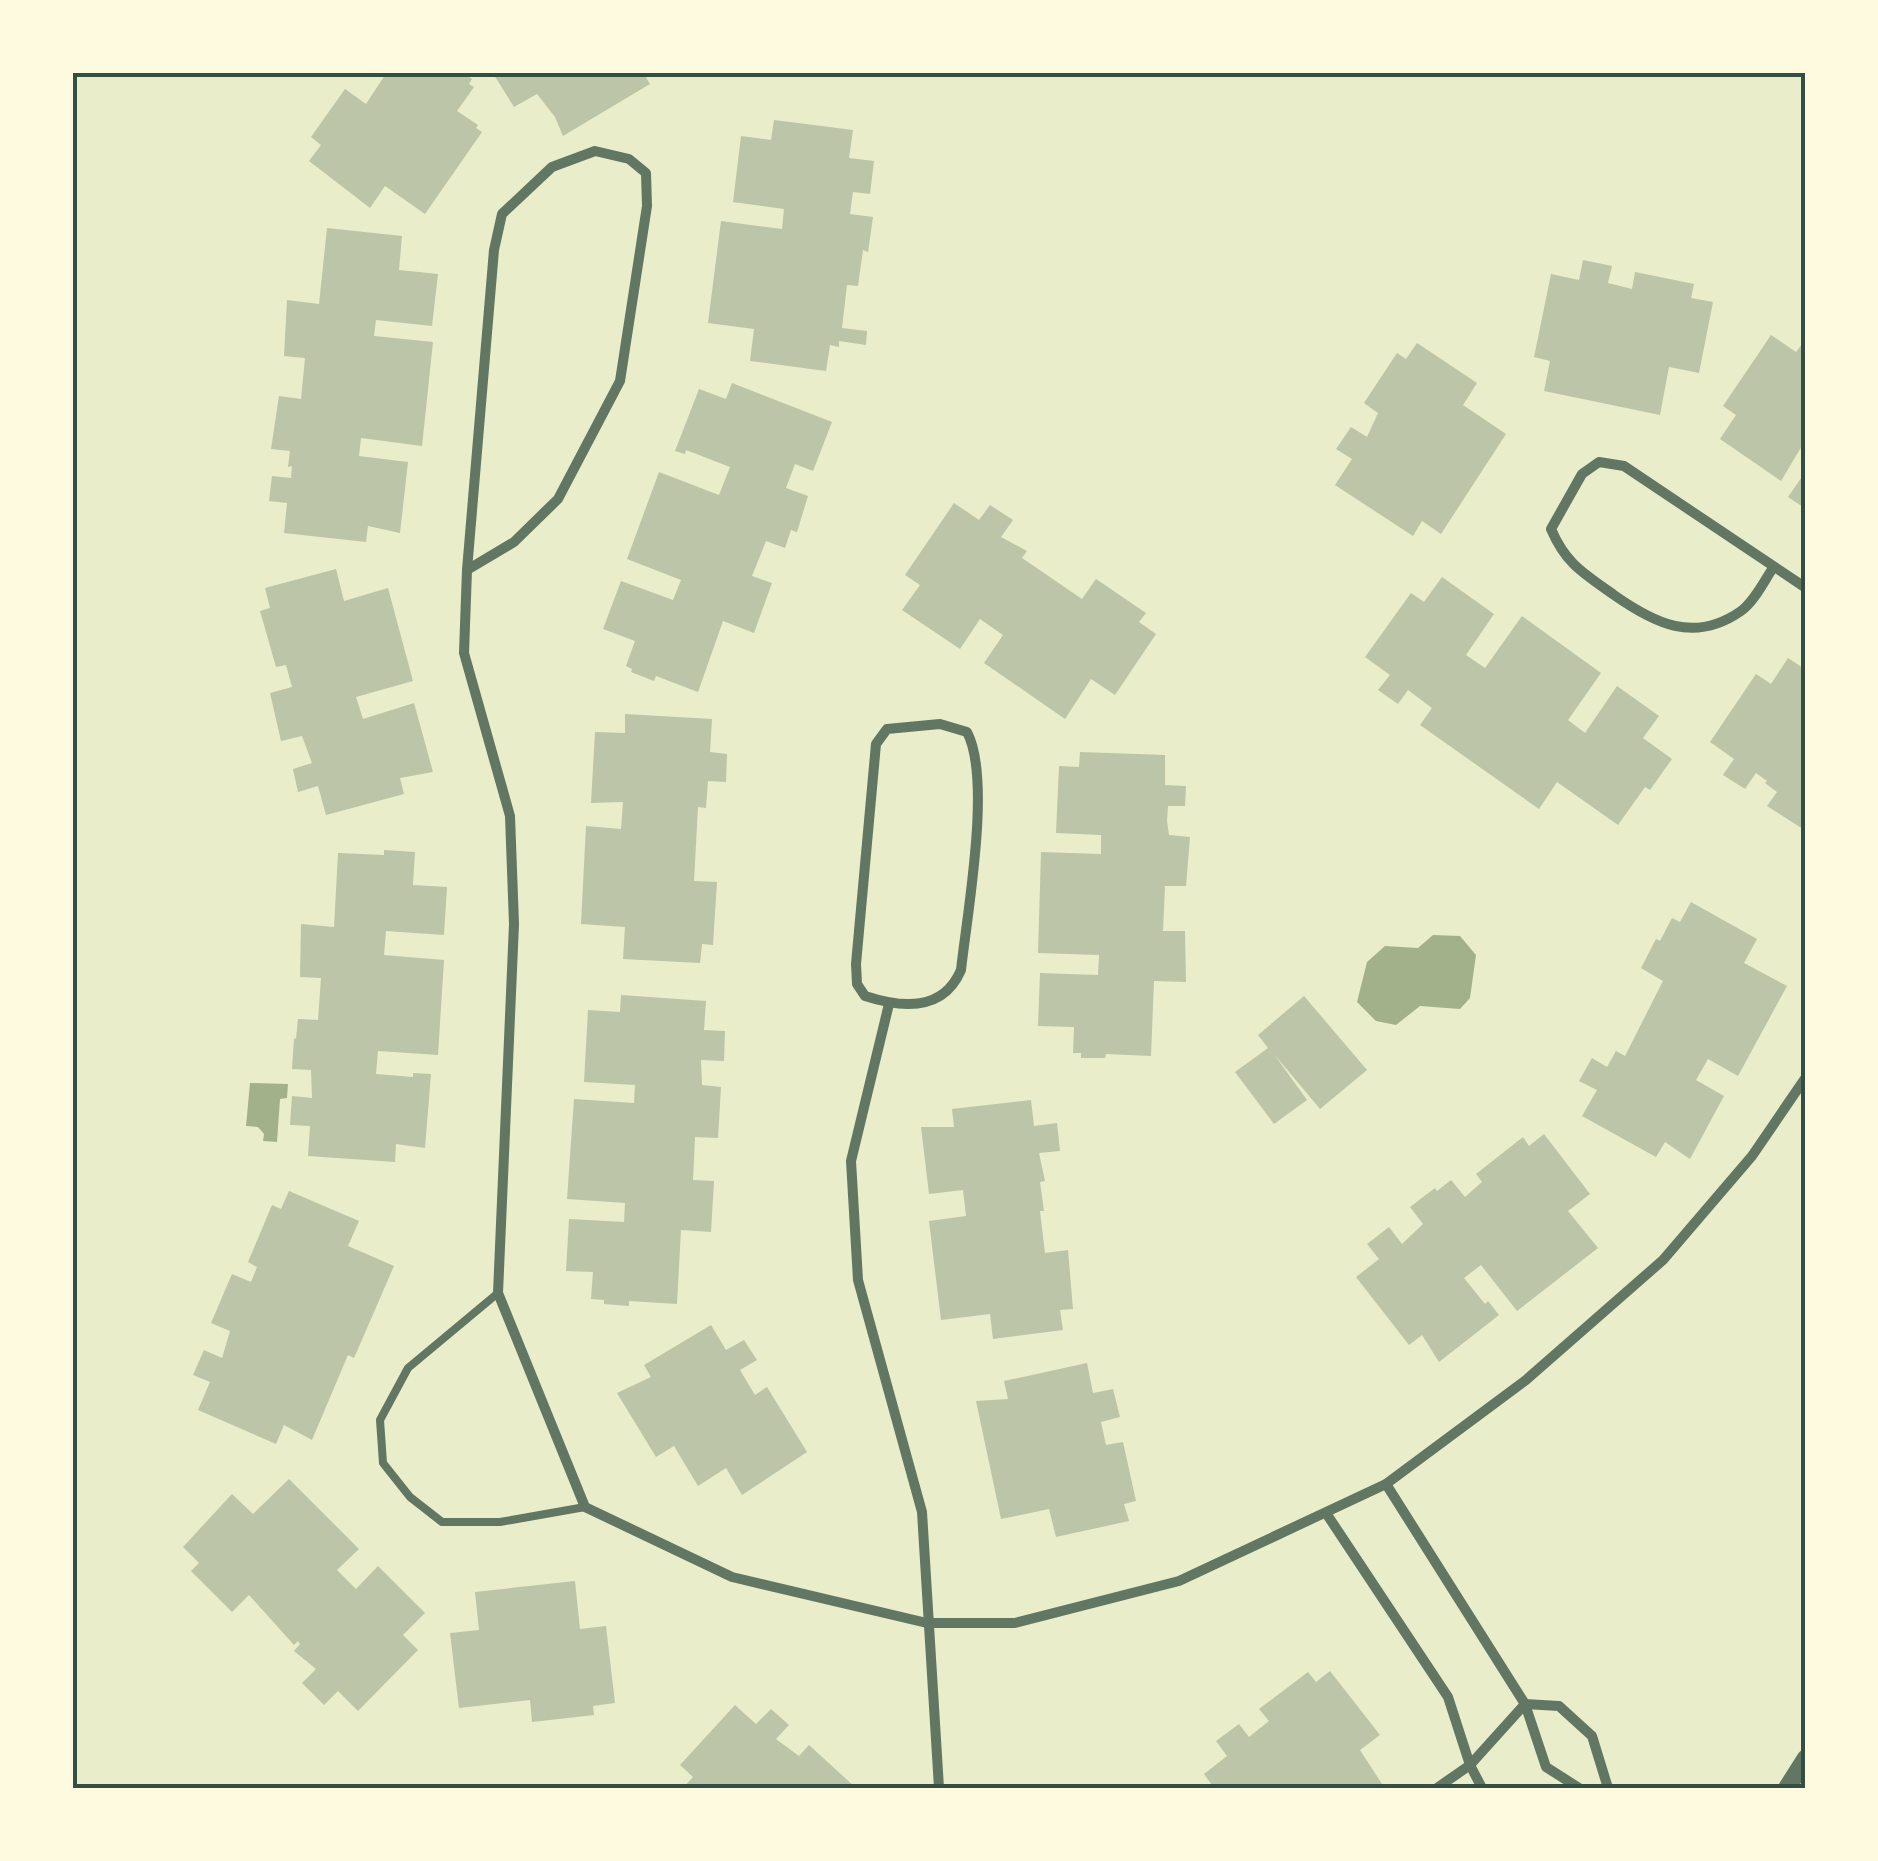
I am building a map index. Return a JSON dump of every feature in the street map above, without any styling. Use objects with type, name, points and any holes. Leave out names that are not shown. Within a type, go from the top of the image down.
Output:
[{"type":"street","points":[[467,570],[514,542],[558,499],[620,382],[646,206],[646,173],[629,159],[596,151],[552,167],[502,214],[494,250],[467,570],[464,653],[510,816],[514,924],[498,1293],[585,1508],[732,1577],[926,1622],[1016,1623],[1179,1581],[1326,1513],[1386,1484],[1526,1380],[1662,1260],[1752,1156],[1806,1077]]},
{"type":"street","points":[[1773,568],[1744,610],[1715,624],[1679,628],[1650,619],[1570,564],[1551,529],[1582,474],[1599,462],[1624,466],[1806,588]]},
{"type":"street","points":[[940,724],[967,732],[973,744],[978,798],[961,970],[942,996],[910,1007],[890,1004],[862,992],[857,984],[876,744],[887,729],[940,724]]},
{"type":"street","points":[[890,1004],[851,1162],[858,1280],[922,1512],[939,1788]]},
{"type":"street","points":[[1386,1484],[1525,1704],[1546,1766],[1579,1788]]},
{"type":"street","points":[[1326,1513],[1448,1697],[1470,1765],[1482,1788]]},
{"type":"street","points":[[1436,1788],[1470,1765],[1525,1704]]},
{"type":"street","points":[[1525,1704],[1559,1706],[1592,1736],[1608,1788]]},
{"type":"street","points":[[1786,1788],[1806,1758]]},
{"type":"lane","points":[[498,1293],[408,1368],[380,1420],[384,1462],[410,1496],[442,1522],[500,1522],[585,1508]]},
{"type":"shaded area","points":[[1433,935],[1460,936],[1476,955],[1470,998],[1460,1009],[1420,1006],[1396,1025],[1376,1021],[1357,1002],[1367,962],[1385,946],[1418,948]]},
{"type":"shaded area","points":[[250,1083],[288,1084],[287,1098],[280,1099],[277,1142],[263,1141],[264,1134],[258,1127],[246,1126]]},
{"type":"building","points":[[387,72],[463,72],[472,79],[469,84],[474,87],[457,111],[482,132],[425,214],[385,186],[370,208],[309,161],[321,145],[311,137],[345,89],[366,104]]},
{"type":"building","points":[[643,72],[650,84],[563,136],[555,117],[537,94],[514,107],[494,75]]},
{"type":"building","points":[[774,120],[853,130],[849,158],[874,161],[870,194],[853,192],[850,214],[873,217],[858,286],[847,285],[842,328],[867,331],[866,345],[839,341],[839,347],[830,345],[826,371],[750,361],[754,329],[708,323],[721,221],[782,229],[784,209],[733,202],[741,136],[771,140]]},
{"type":"building","points":[[327,228],[402,236],[399,270],[438,274],[432,326],[376,320],[374,336],[433,342],[422,446],[361,438],[359,456],[408,462],[400,533],[368,526],[366,542],[284,533],[287,503],[269,501],[272,476],[291,478],[290,451],[271,449],[279,396],[301,399],[305,358],[284,356],[287,300],[319,304]]},
{"type":"building","points":[[1583,260],[1612,266],[1608,283],[1632,289],[1635,272],[1694,284],[1691,298],[1713,302],[1699,373],[1669,367],[1660,415],[1544,391],[1550,361],[1534,357],[1551,274],[1579,280]]},
{"type":"building","points":[[1771,335],[1796,352],[1806,339],[1806,439],[1781,481],[1720,439],[1736,415],[1723,406]]},
{"type":"building","points":[[1417,343],[1477,383],[1463,405],[1506,434],[1441,534],[1422,521],[1413,536],[1335,485],[1352,459],[1336,449],[1351,427],[1367,437],[1378,413],[1364,403],[1397,353],[1406,359]]},
{"type":"building","points":[[732,383],[832,422],[813,471],[795,464],[786,488],[808,496],[797,532],[791,530],[785,548],[766,541],[752,576],[772,583],[754,633],[723,621],[698,692],[656,676],[654,681],[631,672],[626,666],[635,641],[603,629],[621,581],[673,600],[681,580],[627,559],[659,472],[719,495],[730,467],[686,450],[685,454],[675,451],[699,389],[726,399]]},
{"type":"building","points":[[1806,471],[1806,509],[1788,497]]},
{"type":"building","points":[[954,503],[979,520],[990,505],[1013,520],[1001,537],[1027,551],[1022,558],[1082,599],[1096,579],[1146,613],[1139,622],[1156,634],[1115,695],[1091,679],[1065,719],[984,663],[1003,635],[980,619],[960,649],[902,610],[920,585],[905,575]]},
{"type":"building","points":[[336,569],[344,601],[388,588],[413,681],[356,697],[363,719],[414,703],[433,772],[400,778],[404,794],[326,815],[318,786],[298,792],[293,769],[312,763],[302,736],[281,741],[270,693],[292,687],[286,665],[276,667],[260,611],[270,608],[265,588]]},
{"type":"building","points":[[1442,577],[1494,614],[1466,655],[1485,668],[1522,616],[1601,673],[1568,720],[1585,733],[1617,686],[1659,716],[1643,738],[1672,759],[1650,790],[1645,787],[1618,825],[1557,782],[1539,809],[1420,725],[1432,708],[1408,690],[1398,704],[1378,690],[1390,675],[1365,657],[1411,593],[1424,602]]},
{"type":"building","points":[[1788,658],[1806,670],[1806,831],[1767,806],[1777,792],[1756,773],[1745,789],[1723,775],[1734,759],[1710,742],[1756,674],[1771,684]]},
{"type":"building","points":[[625,714],[712,719],[710,752],[727,754],[726,782],[708,781],[706,808],[698,807],[694,881],[717,882],[713,945],[702,944],[700,963],[623,959],[625,927],[581,924],[586,826],[621,829],[623,802],[591,803],[595,732],[625,733]]},
{"type":"building","points":[[1080,752],[1165,755],[1165,785],[1186,786],[1185,806],[1168,806],[1167,821],[1169,835],[1190,837],[1186,886],[1165,886],[1163,931],[1185,931],[1186,982],[1154,981],[1151,1056],[1106,1054],[1105,1058],[1081,1058],[1081,1053],[1073,1053],[1074,1027],[1038,1026],[1040,973],[1098,975],[1099,955],[1038,953],[1041,852],[1101,854],[1101,835],[1056,833],[1059,766],[1079,767]]},
{"type":"building","points":[[384,850],[415,852],[413,885],[447,887],[444,935],[386,931],[384,955],[444,960],[438,1055],[378,1051],[376,1074],[431,1074],[425,1148],[396,1144],[395,1162],[308,1156],[310,1126],[290,1125],[292,1096],[312,1098],[311,1070],[292,1069],[294,1038],[298,1019],[318,1020],[321,978],[300,977],[301,924],[334,927],[338,853],[384,855]]},
{"type":"building","points":[[1691,902],[1757,939],[1744,963],[1787,986],[1738,1076],[1708,1059],[1696,1080],[1724,1096],[1690,1159],[1665,1142],[1656,1157],[1582,1116],[1597,1090],[1579,1081],[1592,1058],[1607,1067],[1616,1051],[1625,1056],[1663,981],[1641,968],[1656,939],[1660,941],[1672,918],[1680,922]]},
{"type":"building","points":[[621,995],[706,1001],[704,1030],[725,1031],[724,1061],[701,1060],[702,1085],[721,1087],[718,1138],[695,1137],[693,1180],[714,1181],[711,1232],[681,1230],[677,1304],[604,1304],[604,1300],[591,1299],[593,1272],[566,1271],[569,1219],[624,1222],[625,1203],[567,1199],[574,1099],[634,1103],[635,1085],[584,1082],[588,1010],[620,1012]]},
{"type":"building","points":[[1304,996],[1367,1070],[1320,1109],[1274,1054],[1307,1100],[1274,1124],[1235,1072],[1268,1048],[1258,1035]]},
{"type":"building","points":[[1031,1100],[1034,1126],[1057,1123],[1060,1151],[1039,1153],[1045,1181],[1040,1182],[1044,1211],[1040,1211],[1045,1253],[1068,1250],[1073,1309],[1060,1310],[1063,1330],[993,1339],[990,1314],[941,1320],[929,1221],[966,1216],[963,1190],[929,1194],[921,1127],[954,1127],[952,1109]]},
{"type":"building","points":[[1544,1134],[1590,1194],[1568,1211],[1598,1248],[1517,1311],[1481,1265],[1464,1278],[1499,1315],[1439,1362],[1422,1335],[1409,1345],[1356,1277],[1379,1259],[1367,1244],[1389,1227],[1402,1244],[1423,1224],[1410,1207],[1451,1180],[1465,1197],[1482,1182],[1476,1174],[1523,1137],[1529,1146]]},
{"type":"building","points":[[289,1191],[359,1221],[348,1246],[394,1266],[354,1358],[348,1355],[312,1440],[284,1425],[276,1444],[198,1410],[210,1382],[193,1375],[204,1350],[222,1358],[230,1331],[211,1323],[232,1274],[251,1282],[257,1267],[248,1262],[272,1205],[281,1209]]},
{"type":"building","points":[[711,1325],[726,1350],[744,1340],[757,1360],[740,1370],[755,1395],[767,1387],[807,1452],[742,1495],[726,1468],[698,1486],[674,1446],[656,1457],[617,1393],[651,1377],[644,1365]]},
{"type":"building","points":[[1087,1363],[1093,1393],[1113,1389],[1120,1417],[1101,1422],[1106,1445],[1123,1442],[1136,1501],[1124,1504],[1129,1521],[1056,1537],[1049,1509],[1001,1519],[976,1401],[1008,1399],[1004,1381]]},
{"type":"building","points":[[289,1479],[359,1549],[337,1570],[356,1589],[378,1566],[425,1613],[403,1635],[418,1650],[358,1711],[338,1691],[324,1705],[302,1683],[316,1669],[294,1651],[298,1641],[294,1645],[249,1595],[232,1612],[191,1571],[199,1563],[183,1547],[232,1494],[253,1514]]},
{"type":"building","points":[[575,1581],[580,1629],[606,1626],[615,1703],[593,1706],[594,1715],[532,1722],[530,1700],[459,1708],[450,1633],[479,1630],[475,1592]]},
{"type":"building","points":[[1330,1671],[1380,1735],[1360,1750],[1382,1784],[1376,1788],[1214,1788],[1204,1774],[1227,1756],[1216,1741],[1239,1724],[1249,1737],[1269,1721],[1259,1709],[1308,1672],[1316,1682]]},
{"type":"building","points":[[735,1705],[756,1724],[771,1709],[789,1725],[776,1739],[799,1756],[809,1745],[856,1788],[683,1788],[693,1777],[680,1765]]}]
